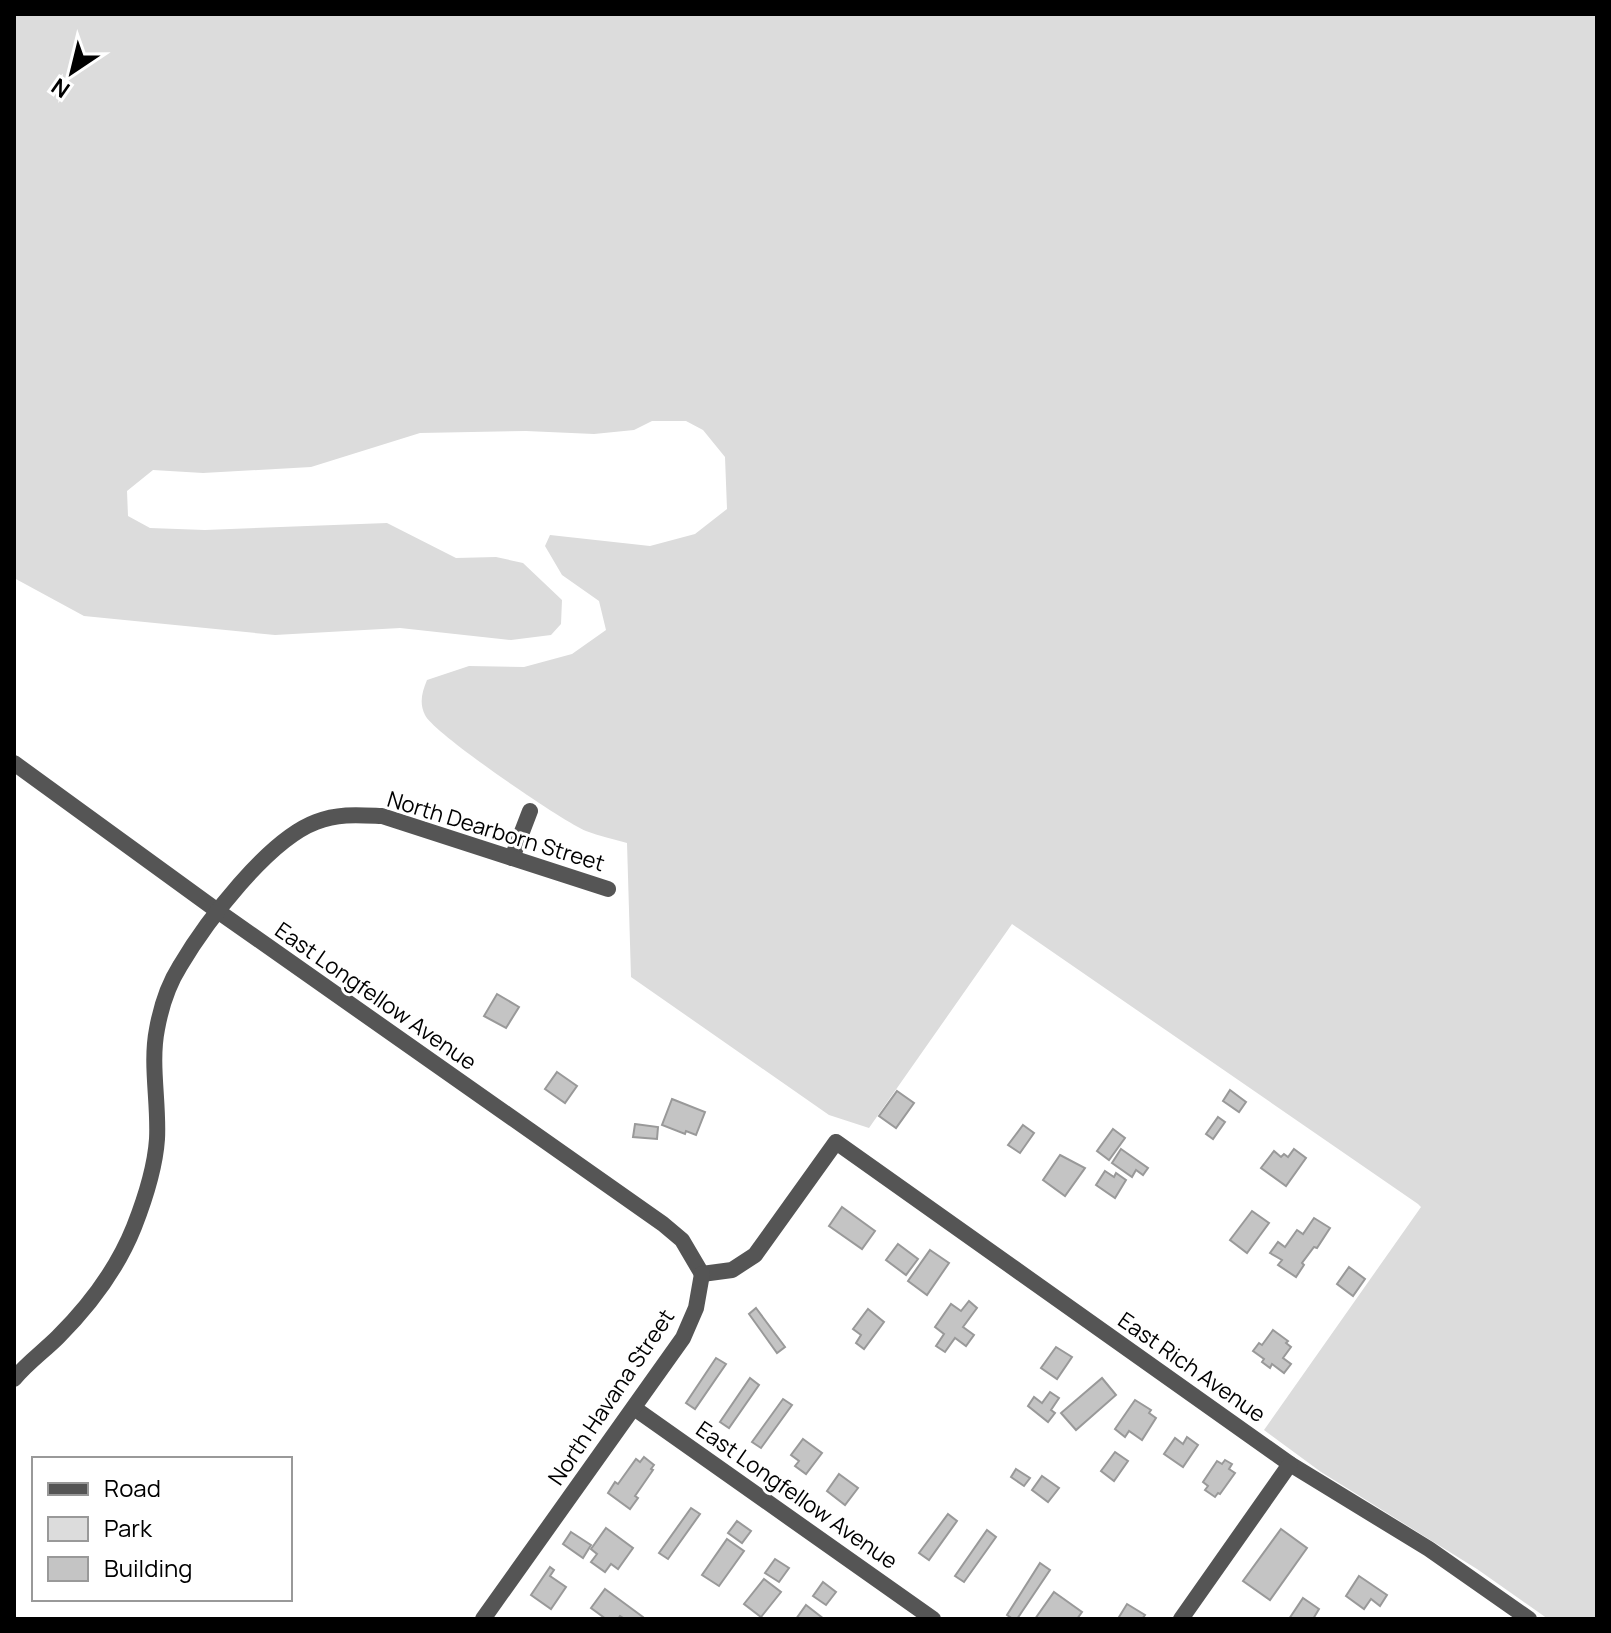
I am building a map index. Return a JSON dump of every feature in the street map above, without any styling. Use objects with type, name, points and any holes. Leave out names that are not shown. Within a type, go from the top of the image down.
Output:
[{"type":"street","name":"East Longfellow Avenue","points":[[14,763],[219,912],[663,1224],[682,1240],[702,1274]]},
{"type":"street","points":[[512,858],[530,811]]},
{"type":"street","name":"North Dearborn Street","points":[[14,1379],[86,1306],[133,1230],[148,1185],[157,1140],[156,1032],[165,996],[179,966],[263,858],[314,822],[345,814],[382,816],[608,889]]},
{"type":"street","name":"East Rich Avenue","points":[[702,1274],[732,1270],[755,1255],[836,1142],[1290,1464],[1429,1549],[1529,1619]]},
{"type":"street","name":"North Havana Street","points":[[483,1619],[683,1338],[696,1308],[702,1274]]},
{"type":"street","name":"East Longfellow Avenue","points":[[634,1408],[933,1619]]},
{"type":"street","points":[[1181,1619],[1290,1464]]},
{"type":"green space","points":[[14,14],[1597,14],[1597,1619],[1548,1619],[1477,1569],[1321,1472],[1264,1430],[1421,1207],[1418,1204],[1012,924],[869,1128],[829,1115],[631,977],[627,843],[586,831],[552,811],[473,757],[425,715],[422,698],[427,680],[469,666],[524,667],[572,654],[606,630],[599,601],[562,575],[545,546],[550,535],[650,546],[695,534],[727,509],[725,457],[703,430],[686,421],[652,421],[634,430],[594,434],[526,431],[420,433],[311,467],[203,473],[153,470],[127,491],[128,516],[150,528],[205,530],[387,523],[456,558],[496,557],[523,563],[562,600],[561,624],[551,635],[511,640],[400,628],[275,635],[84,616],[14,578]]},
{"type":"building","points":[[497,994],[519,1007],[506,1028],[484,1016]]},
{"type":"building","points":[[557,1072],[577,1086],[565,1103],[545,1089]]},
{"type":"building","points":[[1230,1090],[1246,1102],[1239,1112],[1223,1101]]},
{"type":"building","points":[[897,1091],[914,1103],[896,1128],[879,1116]]},
{"type":"building","points":[[672,1099],[705,1112],[696,1135],[662,1125]]},
{"type":"building","points":[[1218,1117],[1225,1122],[1213,1139],[1206,1134]]},
{"type":"building","points":[[635,1124],[658,1127],[657,1139],[633,1137]]},
{"type":"building","points":[[1023,1125],[1034,1133],[1020,1153],[1008,1145]]},
{"type":"building","points":[[1113,1129],[1125,1138],[1109,1160],[1097,1151]]},
{"type":"building","points":[[1121,1149],[1148,1168],[1143,1175],[1136,1170],[1132,1177],[1112,1163]]},
{"type":"building","points":[[1294,1149],[1306,1158],[1286,1186],[1261,1168],[1274,1151],[1281,1157],[1284,1154],[1288,1157]]},
{"type":"building","points":[[1060,1155],[1085,1168],[1065,1196],[1043,1180]]},
{"type":"building","points":[[1105,1171],[1114,1177],[1116,1173],[1126,1180],[1115,1198],[1096,1185]]},
{"type":"building","points":[[842,1207],[875,1231],[862,1249],[829,1226]]},
{"type":"building","points":[[1252,1211],[1269,1223],[1247,1253],[1230,1240]]},
{"type":"building","points":[[1314,1218],[1330,1228],[1302,1263],[1304,1265],[1296,1277],[1278,1265],[1282,1260],[1270,1253],[1278,1242],[1285,1247],[1297,1230],[1303,1234]]},
{"type":"building","points":[[898,1244],[918,1259],[906,1275],[886,1260]]},
{"type":"building","points":[[930,1250],[949,1263],[927,1295],[908,1281]]},
{"type":"building","points":[[1349,1267],[1365,1279],[1353,1296],[1337,1284]]},
{"type":"building","points":[[969,1301],[977,1308],[963,1327],[974,1335],[966,1346],[955,1338],[945,1352],[936,1346],[944,1334],[935,1327],[951,1304],[961,1311]]},
{"type":"building","points":[[756,1308],[785,1347],[777,1353],[749,1314]]},
{"type":"building","points":[[868,1309],[884,1322],[864,1349],[856,1343],[861,1335],[853,1329]]},
{"type":"building","points":[[1273,1330],[1291,1347],[1283,1358],[1291,1364],[1284,1373],[1272,1364],[1270,1368],[1253,1351]]},
{"type":"building","points":[[1056,1347],[1072,1357],[1057,1379],[1041,1368]]},
{"type":"building","points":[[716,1358],[726,1364],[695,1409],[686,1403]]},
{"type":"building","points":[[750,1378],[759,1385],[729,1428],[720,1422]]},
{"type":"building","points":[[1102,1378],[1116,1395],[1076,1430],[1061,1413]]},
{"type":"building","points":[[1050,1392],[1059,1398],[1051,1410],[1055,1413],[1048,1422],[1028,1406],[1034,1397],[1042,1403]]},
{"type":"building","points":[[783,1399],[792,1405],[761,1448],[752,1442]]},
{"type":"building","points":[[1135,1400],[1151,1410],[1149,1413],[1156,1418],[1142,1440],[1129,1431],[1125,1437],[1115,1429]]},
{"type":"building","points":[[1187,1437],[1198,1445],[1183,1467],[1164,1454],[1175,1438],[1183,1444]]},
{"type":"building","points":[[803,1439],[822,1453],[806,1474],[795,1466],[799,1461],[791,1455]]},
{"type":"building","points":[[1115,1452],[1128,1461],[1114,1481],[1101,1471]]},
{"type":"building","points":[[644,1457],[654,1465],[653,1470],[630,1509],[608,1493],[636,1459],[640,1462]]},
{"type":"building","points":[[1225,1460],[1232,1464],[1229,1469],[1235,1473],[1215,1497],[1205,1490],[1208,1486],[1203,1482],[1217,1461],[1222,1464]]},
{"type":"building","points":[[1016,1469],[1030,1478],[1024,1486],[1011,1477]]},
{"type":"building","points":[[839,1474],[858,1488],[845,1505],[827,1491]]},
{"type":"building","points":[[1042,1476],[1059,1488],[1048,1502],[1032,1490]]},
{"type":"building","points":[[691,1508],[700,1514],[668,1559],[659,1553]]},
{"type":"building","points":[[948,1514],[957,1521],[929,1560],[919,1553]]},
{"type":"building","points":[[737,1521],[751,1531],[742,1543],[728,1533]]},
{"type":"building","points":[[606,1528],[633,1548],[618,1569],[611,1564],[605,1572],[591,1562],[597,1554],[591,1549]]},
{"type":"building","points":[[1281,1529],[1307,1548],[1270,1600],[1243,1581]]},
{"type":"building","points":[[987,1530],[996,1537],[964,1582],[955,1576]]},
{"type":"building","points":[[571,1532],[591,1545],[583,1558],[563,1544]]},
{"type":"building","points":[[727,1539],[744,1551],[719,1586],[702,1575]]},
{"type":"building","points":[[775,1559],[789,1568],[779,1582],[765,1573]]},
{"type":"building","points":[[1040,1563],[1050,1570],[1017,1619],[1013,1619],[1007,1615]]},
{"type":"building","points":[[550,1567],[554,1570],[550,1576],[566,1587],[551,1609],[531,1595]]},
{"type":"building","points":[[1359,1576],[1387,1595],[1380,1606],[1371,1599],[1364,1609],[1346,1596]]},
{"type":"building","points":[[764,1579],[781,1592],[761,1617],[744,1604]]},
{"type":"building","points":[[823,1582],[836,1592],[826,1605],[813,1596]]},
{"type":"building","points":[[605,1589],[642,1619],[620,1616],[618,1619],[606,1619],[591,1608]]},
{"type":"building","points":[[1054,1592],[1082,1612],[1077,1619],[1035,1619]]},
{"type":"building","points":[[1303,1598],[1319,1609],[1313,1619],[1289,1619]]},
{"type":"building","points":[[1127,1604],[1145,1615],[1142,1619],[1120,1619]]},
{"type":"building","points":[[806,1605],[824,1619],[796,1619]]}]
